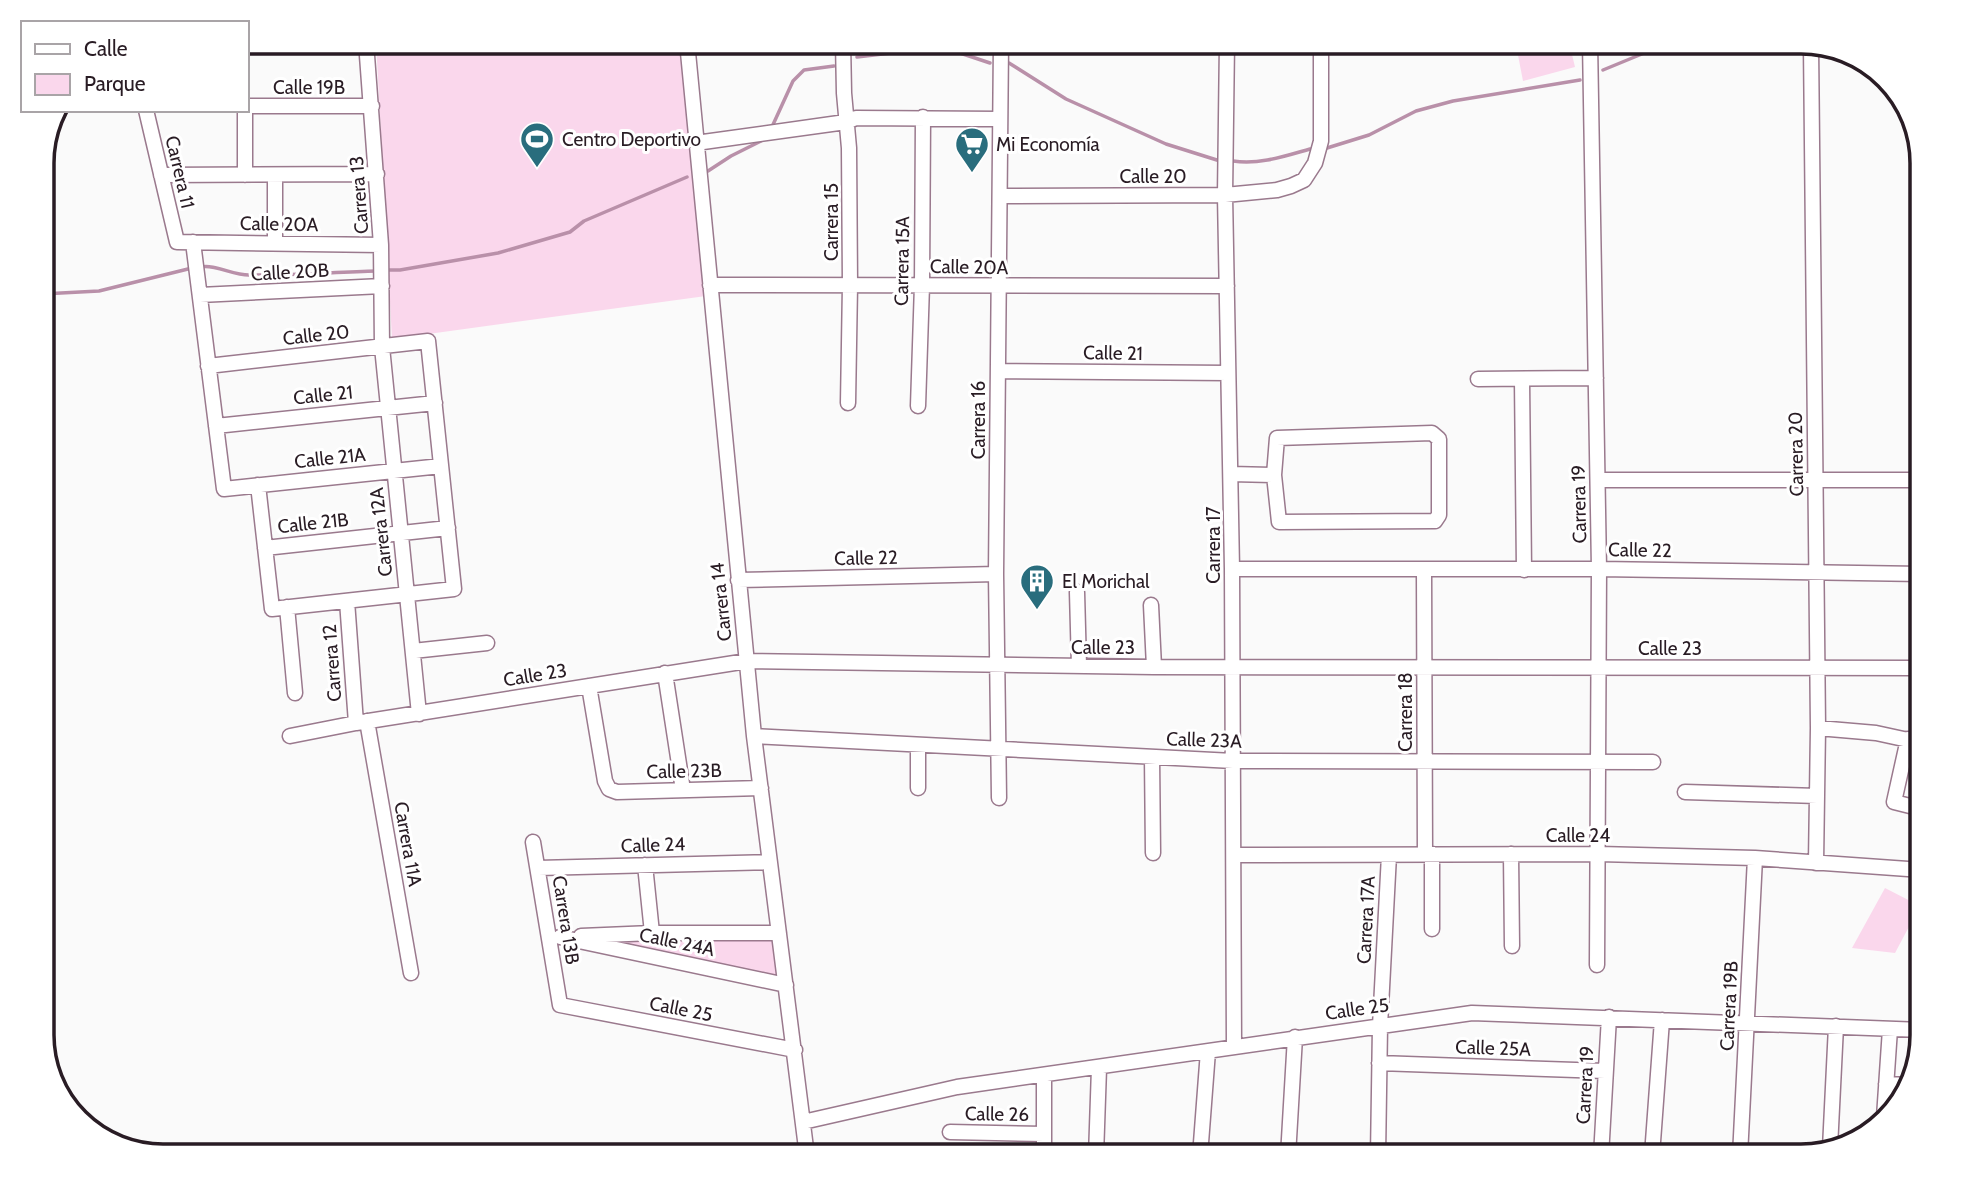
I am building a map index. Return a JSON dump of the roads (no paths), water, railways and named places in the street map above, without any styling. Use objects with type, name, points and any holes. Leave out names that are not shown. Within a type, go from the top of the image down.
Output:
[{"type":"street","name":"Carrera 13","points":[[367,54],[381,247],[382,347]]},
{"type":"street","name":"Carrera 14","points":[[688,54],[754,736],[806,1144]]},
{"type":"street","name":"Carrera 15","points":[[843,54],[849,148],[848,403]]},
{"type":"street","name":"Carrera 16","points":[[999,798],[996,574],[1000,54]]},
{"type":"street","name":"Carrera 17","points":[[1227,54],[1225,195],[1231,474],[1234,1047]]},
{"type":"street","name":"Calle 20","points":[[1000,196],[1225,195],[1276,190],[1304,180],[1315,163],[1321,141],[1321,54]]},
{"type":"street","name":"Carrera 19","points":[[1590,54],[1599,569],[1597,965]]},
{"type":"street","name":"Carrera 20","points":[[1811,55],[1818,728],[1815,863]]},
{"type":"street","name":"Calle 19B","points":[[248,108],[372,106]]},
{"type":"street","name":"Carrera 11","points":[[146,112],[177,242]]},
{"type":"street","points":[[245,175],[246,112]]},
{"type":"street","name":"Carrera 15A","points":[[918,406],[923,117]]},
{"type":"street","points":[[696,143],[846,122],[856,118],[1000,119]]},
{"type":"street","points":[[161,175],[377,174]]},
{"type":"street","points":[[275,175],[275,243]]},
{"type":"street","name":"Calle 20A","points":[[177,242],[381,247]]},
{"type":"street","points":[[193,242],[216,426]]},
{"type":"street","name":"Calle 20B","points":[[200,295],[382,284]]},
{"type":"street","name":"Calle 20A","points":[[710,285],[1227,286]]},
{"type":"street","name":"Calle 20","points":[[208,366],[428,341],[435,403]]},
{"type":"street","name":"Carrera 12A","points":[[382,347],[419,714]]},
{"type":"street","name":"Calle 21","points":[[998,371],[1228,373]]},
{"type":"street","points":[[1478,379],[1596,378]]},
{"type":"street","points":[[1522,380],[1524,570]]},
{"type":"street","points":[[279,608],[454,589],[435,403]]},
{"type":"street","name":"Calle 21","points":[[216,426],[435,403]]},
{"type":"street","name":"Calle 21A","points":[[216,426],[224,489],[441,466]]},
{"type":"street","points":[[1432,433],[1439,439],[1439,515],[1430,523],[1279,522],[1274,475],[1277,438],[1284,436],[1432,433]]},
{"type":"street","points":[[1231,474],[1274,475]]},
{"type":"street","points":[[1598,480],[1910,480]]},
{"type":"street","points":[[258,485],[265,548],[295,693]]},
{"type":"street","name":"Calle 21B","points":[[265,548],[448,528]]},
{"type":"street","name":"Calle 22","points":[[1232,569],[1599,569],[1910,574]]},
{"type":"street","name":"Carrera 18","points":[[1424,570],[1424,760],[1432,929]]},
{"type":"street","name":"Calle 22","points":[[738,580],[996,574]]},
{"type":"street","points":[[1077,592],[1079,666]]},
{"type":"street","name":"Carrera 12","points":[[347,601],[362,722]]},
{"type":"street","points":[[1151,604],[1154,667]]},
{"type":"street","points":[[413,650],[487,643]]},
{"type":"street","name":"Calle 23","points":[[290,736],[362,722],[747,661],[1154,667],[1910,668]]},
{"type":"street","points":[[665,673],[683,790]]},
{"type":"street","name":"Calle 23B","points":[[589,686],[605,782],[609,789],[617,792],[761,788]]},
{"type":"street","name":"Carrera 11A","points":[[362,722],[411,973]]},
{"type":"street","points":[[1818,728],[1876,733],[1910,740]]},
{"type":"street","name":"Calle 23A","points":[[754,736],[1233,761],[1653,762]]},
{"type":"street","points":[[918,745],[918,788]]},
{"type":"street","points":[[1910,756],[1894,802],[1910,805]]},
{"type":"street","points":[[1153,757],[1153,853]]},
{"type":"street","points":[[1685,792],[1817,796]]},
{"type":"street","name":"Carrera 13B","points":[[533,842],[555,937],[560,1005]]},
{"type":"street","points":[[1511,854],[1512,946]]},
{"type":"street","name":"Calle 24","points":[[1234,855],[1599,854],[1755,858],[1910,869]]},
{"type":"street","name":"Carrera 17A","points":[[1378,1144],[1380,1026],[1388,855]]},
{"type":"street","name":"Carrera 19B","points":[[1741,1144],[1755,858]]},
{"type":"street","name":"Calle 24","points":[[538,868],[770,862]]},
{"type":"street","points":[[645,865],[652,933]]},
{"type":"street","points":[[555,937],[652,933],[779,933]]},
{"type":"street","name":"Calle 24A","points":[[555,937],[786,985]]},
{"type":"street","name":"Calle 25","points":[[560,1005],[795,1050]]},
{"type":"street","name":"Calle 25","points":[[803,1122],[957,1087],[1472,1013],[1910,1029]]},
{"type":"street","name":"Carrera 19","points":[[1602,1144],[1609,1017]]},
{"type":"street","points":[[1653,1144],[1662,1020]]},
{"type":"street","points":[[1830,1139],[1836,1027]]},
{"type":"street","points":[[1885,1104],[1890,1028]]},
{"type":"street","points":[[1289,1144],[1295,1037]]},
{"type":"street","points":[[1201,1144],[1208,1051]]},
{"type":"street","name":"Calle 25A","points":[[1379,1063],[1605,1071]]},
{"type":"street","points":[[1096,1144],[1099,1068]]},
{"type":"street","points":[[1044,1075],[1044,1144]]},
{"type":"street","points":[[1886,1084],[1897,1084]]},
{"type":"street","name":"Calle 26","points":[[950,1132],[1044,1134]]},
{"type":"waterway","points":[[857,57],[882,54]]},
{"type":"waterway","points":[[963,54],[990,63]]},
{"type":"waterway","points":[[1603,70],[1642,54]]},
{"type":"waterway","points":[[1009,63],[1066,99],[1166,144],[1220,161]]},
{"type":"waterway","points":[[771,129],[793,81],[804,70],[834,66]]},
{"type":"waterway","points":[[1327,148],[1369,135],[1416,111],[1453,101],[1580,80]]},
{"type":"waterway","points":[[708,171],[761,141]]},
{"type":"waterway","points":[[1233,161],[1263,161],[1310,149]]},
{"type":"waterway","points":[[384,270],[400,270],[498,253],[570,232],[584,221],[687,177]]},
{"type":"waterway","points":[[201,267],[249,275],[377,271]]},
{"type":"waterway","points":[[54,293],[99,291],[192,268]]},
{"type":"place","name":"Centro Deportivo","points":[[537,169]]},
{"type":"place","name":"Mi Economía","points":[[972,174]]},
{"type":"place","name":"El Morichal","points":[[1037,611]]}]
